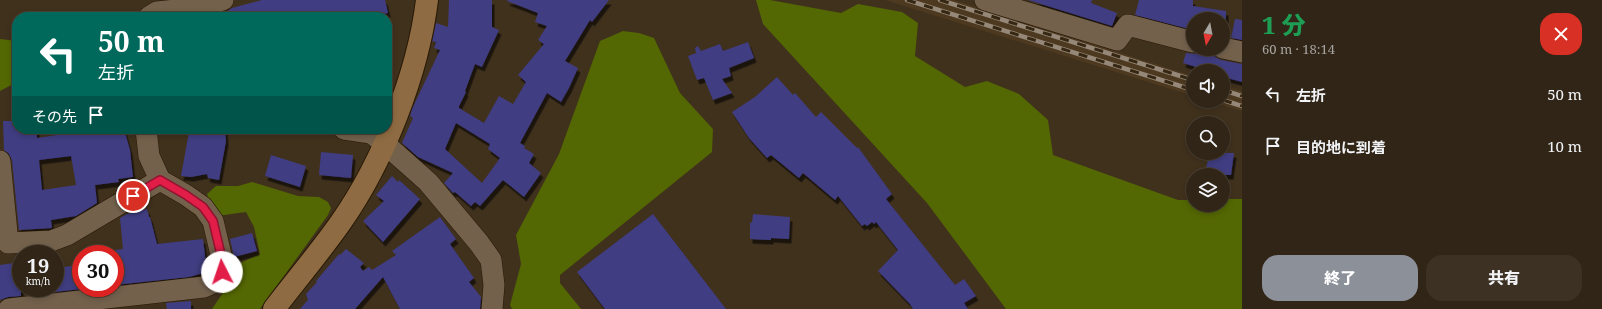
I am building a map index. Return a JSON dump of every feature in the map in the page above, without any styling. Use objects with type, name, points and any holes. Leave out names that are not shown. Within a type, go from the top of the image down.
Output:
[{"type":"street","points":[[157,12],[194,8],[223,0]]},
{"type":"street","points":[[392,122],[410,76],[418,45],[426,0]]},
{"type":"street","points":[[985,0],[1117,40],[1128,25],[1186,40]]},
{"type":"street","points":[[1230,49],[1242,52]]},
{"type":"street","points":[[9,309],[204,287],[217,281],[222,272],[222,259],[213,221],[203,207],[160,180],[149,156],[147,134]]},
{"type":"street","points":[[372,134],[431,187],[479,243],[491,260],[494,285],[492,309]]},
{"type":"street","points":[[274,309],[341,222],[364,186],[387,134]]},
{"type":"street","points":[[0,160],[8,243],[51,241],[68,235],[160,180]]},
{"type":"shaded area","points":[[885,0],[954,0],[1186,74],[1186,94]]},
{"type":"shaded area","points":[[1230,87],[1242,91],[1242,111],[1230,107]]},
{"type":"green space","points":[[756,0],[770,0],[841,13],[858,4],[902,12],[918,23],[915,56],[965,87],[987,81],[1019,94],[1048,120],[1053,155],[1178,200],[1186,200],[1186,212],[1230,212],[1230,199],[1242,199],[1242,309],[1006,309],[927,203],[763,24]]},
{"type":"green space","points":[[623,31],[639,33],[654,38],[680,93],[713,129],[712,152],[560,275],[560,283],[581,309],[512,309],[510,305],[521,264],[516,235],[559,154],[600,41]]},
{"type":"green space","points":[[0,39],[12,40],[12,85],[0,91]]},
{"type":"green space","points":[[252,182],[298,196],[319,197],[328,202],[331,208],[328,215],[260,309],[212,309],[231,281],[236,265],[260,254],[254,227],[246,212],[217,216],[210,205],[207,194],[216,186],[238,186]]},
{"type":"building","points":[[262,0],[385,0],[388,12],[226,12],[232,8]]},
{"type":"building","points":[[449,0],[492,0],[492,27],[499,30],[482,67],[475,64],[465,91],[466,92],[459,106],[459,108],[484,123],[499,96],[513,104],[526,82],[518,75],[544,44],[538,40],[547,26],[535,22],[538,13],[507,1],[508,0],[609,0],[592,22],[590,20],[565,61],[578,68],[561,102],[547,93],[520,143],[525,146],[524,148],[534,154],[529,163],[541,173],[524,197],[503,180],[480,206],[475,202],[471,206],[455,192],[453,193],[444,183],[453,173],[418,157],[402,143],[413,118],[410,116],[412,109],[440,50],[434,48],[436,42],[432,41],[436,23],[448,27]],"holes":[[[456,123],[490,144],[488,149],[500,158],[482,183],[445,149]]]},
{"type":"building","points":[[1028,0],[1092,0],[1091,3],[1117,13],[1112,26]]},
{"type":"building","points":[[1139,0],[1193,0],[1193,6],[1226,11],[1186,12],[1186,28],[1135,15]]},
{"type":"building","points":[[1235,19],[1242,20],[1242,40],[1231,38]]},
{"type":"building","points":[[748,42],[754,58],[729,68],[731,76],[722,79],[732,93],[713,100],[704,78],[697,80],[688,56],[696,53],[695,48],[698,46],[701,51],[720,44],[723,51]]},
{"type":"building","points":[[1186,53],[1186,56],[1214,56],[1221,60],[1242,64],[1242,82],[1230,79],[1230,64],[1183,63]]},
{"type":"building","points":[[777,77],[793,95],[795,93],[816,117],[821,112],[857,148],[858,147],[892,194],[886,199],[955,285],[964,279],[976,296],[964,303],[968,309],[913,309],[878,271],[898,250],[876,222],[874,224],[872,222],[867,226],[865,224],[862,226],[838,196],[835,200],[803,173],[799,178],[771,155],[767,158],[749,138],[732,112],[755,97]]},
{"type":"building","points":[[3,121],[12,121],[12,134],[37,134],[37,138],[64,134],[125,134],[130,150],[133,177],[118,179],[119,182],[95,185],[97,203],[76,216],[51,220],[52,228],[19,230],[12,160],[9,154],[4,150]],"holes":[[[71,156],[76,185],[42,190],[39,160]]]},
{"type":"building","points":[[189,134],[225,134],[226,141],[219,180],[208,178],[207,174],[191,177],[181,176]]},
{"type":"building","points":[[321,152],[353,155],[351,178],[319,175]]},
{"type":"building","points":[[1230,153],[1234,153],[1231,175],[1230,168],[1206,168],[1208,160],[1230,160]]},
{"type":"building","points":[[271,155],[306,166],[300,187],[265,176]]},
{"type":"building","points":[[392,176],[398,182],[399,180],[420,199],[383,242],[363,221],[384,201],[376,195]]},
{"type":"building","points":[[147,209],[157,244],[203,239],[207,272],[189,277],[124,284],[124,245],[123,245],[120,218],[127,214]]},
{"type":"building","points":[[653,214],[726,309],[605,309],[577,272]]},
{"type":"building","points":[[753,214],[790,217],[789,239],[750,239],[750,222],[752,223]]},
{"type":"building","points":[[440,217],[456,239],[450,244],[474,278],[469,282],[481,297],[480,309],[400,309],[383,277],[355,309],[300,309],[308,300],[306,294],[339,254],[340,255],[346,249],[364,263],[360,267],[363,271],[369,267],[372,270],[396,255],[392,251]]},
{"type":"building","points":[[252,233],[257,251],[234,257],[230,239]]},
{"type":"building","points":[[12,263],[12,297],[0,300],[0,265]]},
{"type":"building","points":[[72,266],[72,290],[64,291],[64,267]]},
{"type":"building","points":[[191,301],[191,309],[167,309],[166,303]]},
{"type":"railway","points":[[907,0],[1186,88]]},
{"type":"railway","points":[[940,0],[1186,78]]},
{"type":"railway","points":[[1230,92],[1242,96]]},
{"type":"railway","points":[[1230,102],[1242,106]]},
{"type":"route","points":[[133,196],[160,180],[203,207],[213,221],[222,259],[222,272]]}]
